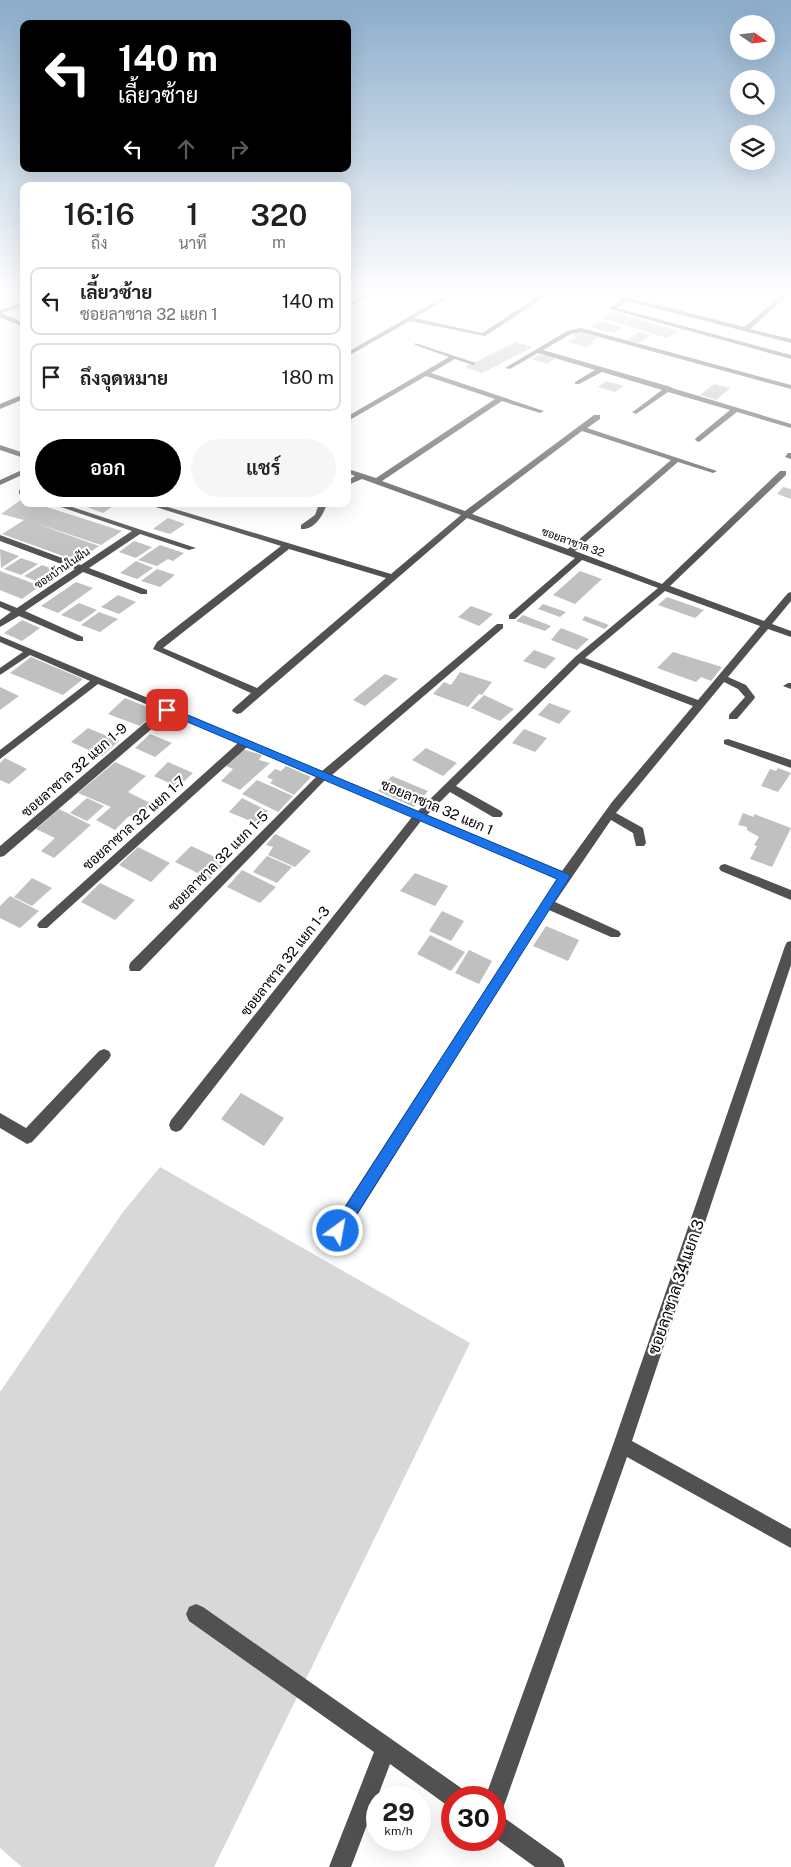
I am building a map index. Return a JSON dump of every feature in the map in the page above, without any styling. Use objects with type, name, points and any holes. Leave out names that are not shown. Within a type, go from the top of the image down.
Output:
[{"type":"street","points":[[351,417],[416,380]]},
{"type":"street","points":[[446,380],[540,411]]},
{"type":"street","points":[[577,383],[582,380]]},
{"type":"street","points":[[639,380],[791,426]]},
{"type":"street","points":[[766,380],[791,387]]},
{"type":"street","points":[[636,412],[669,388]]},
{"type":"street","points":[[0,407],[20,398]]},
{"type":"street","points":[[377,481],[501,398]]},
{"type":"street","points":[[9,403],[20,407]]},
{"type":"street","points":[[699,440],[736,409]]},
{"type":"street","points":[[237,711],[391,576],[467,514],[597,417]]},
{"type":"street","points":[[582,429],[713,471]]},
{"type":"street","points":[[0,447],[20,454]]},
{"type":"street","points":[[569,552],[676,459]]},
{"type":"street","name":"ซอยลาซาล 32","points":[[351,471],[791,634]]},
{"type":"street","points":[[0,483],[20,473]]},
{"type":"street","name":"ซอยลาซาล 32 แยก 1-3","points":[[176,1125],[419,816],[578,658],[664,587],[783,473]]},
{"type":"street","points":[[351,482],[362,476]]},
{"type":"street","points":[[65,507],[192,548]]},
{"type":"street","points":[[160,507],[391,576]]},
{"type":"street","points":[[304,527],[319,516],[322,507]]},
{"type":"street","name":"ซอยบ้านในฝัน","points":[[0,624],[138,531]]},
{"type":"street","points":[[0,538],[144,592]]},
{"type":"street","points":[[258,692],[158,649],[160,644],[287,546]]},
{"type":"street","points":[[512,617],[581,557]]},
{"type":"street","points":[[338,1231],[564,877],[610,814],[791,595]]},
{"type":"street","points":[[0,604],[80,639]]},
{"type":"street","name":"ซอยลาซาล 32 แยก 1-5","points":[[135,967],[323,776],[500,626]]},
{"type":"street","name":"ซอยลาซาล 32 แยก 1","points":[[0,640],[564,877]]},
{"type":"street","points":[[0,672],[29,652]]},
{"type":"street","points":[[578,658],[702,705]]},
{"type":"street","points":[[723,678],[742,687],[750,697],[734,717]]},
{"type":"street","points":[[0,755],[97,680]]},
{"type":"street","name":"ซอยลาซาล 32 แยก 1-9","points":[[0,853],[167,710]]},
{"type":"street","name":"ซอยลาซาล 32 แยก 1-7","points":[[43,925],[245,742]]},
{"type":"street","points":[[728,742],[791,764]]},
{"type":"street","points":[[448,786],[497,814]]},
{"type":"street","points":[[610,814],[639,831],[640,843]]},
{"type":"street","points":[[725,868],[791,895]]},
{"type":"street","points":[[546,903],[615,934]]},
{"type":"street","name":"ซอยลาซาล 34 แยก 3","points":[[500,1786],[622,1446],[791,946]]},
{"type":"street","points":[[0,1120],[27,1137],[104,1055]]},
{"type":"street","points":[[622,1446],[791,1539]]},
{"type":"street","points":[[196,1614],[441,1787]]},
{"type":"street","points":[[340,1867],[386,1748]]},
{"type":"street","points":[[506,1833],[550,1866]]},
{"type":"shaded area","points":[[160,1167],[470,1343],[214,1867],[22,1867],[0,1848],[0,1392],[123,1212]]},
{"type":"building","points":[[606,381],[624,386],[615,392],[598,387]]},
{"type":"building","points":[[714,384],[730,388],[716,400],[700,395]]},
{"type":"building","points":[[783,487],[791,489],[791,499],[777,494]]},
{"type":"building","points":[[20,500],[20,507],[46,507],[122,531],[101,545],[32,522],[99,546],[77,561],[2,534],[24,520],[1,514]]},
{"type":"building","points":[[87,507],[112,507],[103,513]]},
{"type":"building","points":[[168,518],[185,524],[170,534],[153,529]]},
{"type":"building","points":[[134,541],[152,547],[136,558],[119,552]]},
{"type":"building","points":[[160,545],[184,553],[173,561],[168,559],[157,566],[138,560]]},
{"type":"building","points":[[0,549],[19,556],[1,568]]},
{"type":"building","points":[[21,558],[38,564],[21,575],[4,569]]},
{"type":"building","points":[[136,561],[153,568],[137,579],[120,573]]},
{"type":"building","points":[[42,565],[59,571],[41,583],[24,576]]},
{"type":"building","points":[[157,569],[175,575],[160,587],[141,581]]},
{"type":"building","points":[[0,571],[40,586],[22,599],[0,590]]},
{"type":"building","points":[[580,571],[602,579],[575,604],[553,595]]},
{"type":"building","points":[[76,582],[93,588],[58,613],[41,606]]},
{"type":"building","points":[[118,595],[136,602],[119,614],[101,607]]},
{"type":"building","points":[[667,597],[704,610],[695,618],[658,605]]},
{"type":"building","points":[[79,603],[97,610],[80,622],[61,615]]},
{"type":"building","points":[[543,604],[566,612],[560,617],[538,609]]},
{"type":"building","points":[[471,606],[493,614],[479,626],[458,617]]},
{"type":"building","points":[[99,612],[118,619],[100,632],[81,625]]},
{"type":"building","points":[[523,615],[551,626],[545,631],[516,621]]},
{"type":"building","points":[[585,616],[609,625],[605,629],[582,620]]},
{"type":"building","points":[[22,620],[40,628],[22,641],[4,633]]},
{"type":"building","points":[[561,628],[589,639],[577,650],[551,640]]},
{"type":"building","points":[[534,650],[556,658],[545,669],[523,661]]},
{"type":"building","points":[[673,652],[722,667],[711,681],[701,677],[696,682],[657,668]]},
{"type":"building","points":[[31,657],[83,679],[63,695],[10,673]]},
{"type":"building","points":[[460,672],[492,682],[482,695],[479,694],[468,707],[433,694],[444,682],[451,685]]},
{"type":"building","points":[[385,674],[398,679],[365,706],[353,700]]},
{"type":"building","points":[[0,687],[19,696],[0,710]]},
{"type":"building","points":[[484,695],[514,709],[500,721],[471,708]]},
{"type":"building","points":[[125,698],[157,711],[140,726],[108,714]]},
{"type":"building","points":[[549,703],[571,711],[559,724],[538,715]]},
{"type":"building","points":[[88,728],[119,741],[102,756],[71,742]]},
{"type":"building","points":[[524,729],[547,738],[535,752],[512,743]]},
{"type":"building","points":[[150,734],[172,743],[155,757],[135,748]]},
{"type":"building","points":[[426,748],[457,763],[443,776],[412,760]]},
{"type":"building","points":[[242,749],[262,755],[259,760],[270,763],[240,790],[221,781],[233,769],[226,766]]},
{"type":"building","points":[[5,758],[27,769],[9,784],[0,780],[0,763]]},
{"type":"building","points":[[115,762],[146,776],[128,792],[152,804],[136,819],[129,816],[115,830],[96,820],[111,807],[78,793]]},
{"type":"building","points":[[168,762],[193,773],[178,787],[154,776]]},
{"type":"building","points":[[286,766],[311,777],[294,795],[270,783],[273,780],[267,777],[275,769],[281,771]]},
{"type":"building","points":[[778,768],[791,773],[778,792],[761,786],[770,769],[776,771]]},
{"type":"building","points":[[392,776],[428,791],[414,807],[378,791]]},
{"type":"building","points":[[257,780],[293,796],[278,812],[242,794]]},
{"type":"building","points":[[87,798],[104,806],[87,821],[70,813]]},
{"type":"building","points":[[242,798],[268,811],[255,823],[229,812]]},
{"type":"building","points":[[59,809],[91,825],[54,858],[41,851],[55,838],[36,829]]},
{"type":"building","points":[[743,813],[754,817],[754,814],[791,828],[772,867],[750,859],[757,846],[754,845],[759,837],[747,830],[747,827],[738,825]]},
{"type":"building","points":[[275,834],[311,851],[295,867],[268,855],[273,847],[266,845]]},
{"type":"building","points":[[191,846],[226,862],[210,879],[175,862]]},
{"type":"building","points":[[138,847],[170,863],[151,882],[119,865]]},
{"type":"building","points":[[267,856],[292,867],[277,883],[253,872]]},
{"type":"building","points":[[242,870],[276,887],[260,903],[227,887]]},
{"type":"building","points":[[415,873],[448,886],[435,906],[400,891]]},
{"type":"building","points":[[32,878],[52,888],[32,906],[14,897]]},
{"type":"building","points":[[100,883],[135,900],[115,920],[81,902]]},
{"type":"building","points":[[10,896],[39,911],[20,928],[0,918],[0,906]]},
{"type":"building","points":[[442,911],[464,921],[451,941],[429,931]]},
{"type":"building","points":[[546,926],[579,940],[568,961],[533,946]]},
{"type":"building","points":[[430,935],[465,952],[451,971],[417,954]]},
{"type":"building","points":[[469,950],[492,961],[479,984],[455,973]]},
{"type":"building","points":[[241,1093],[284,1118],[264,1146],[221,1119]]},
{"type":"route","points":[[167,710],[564,877],[338,1231]]}]
